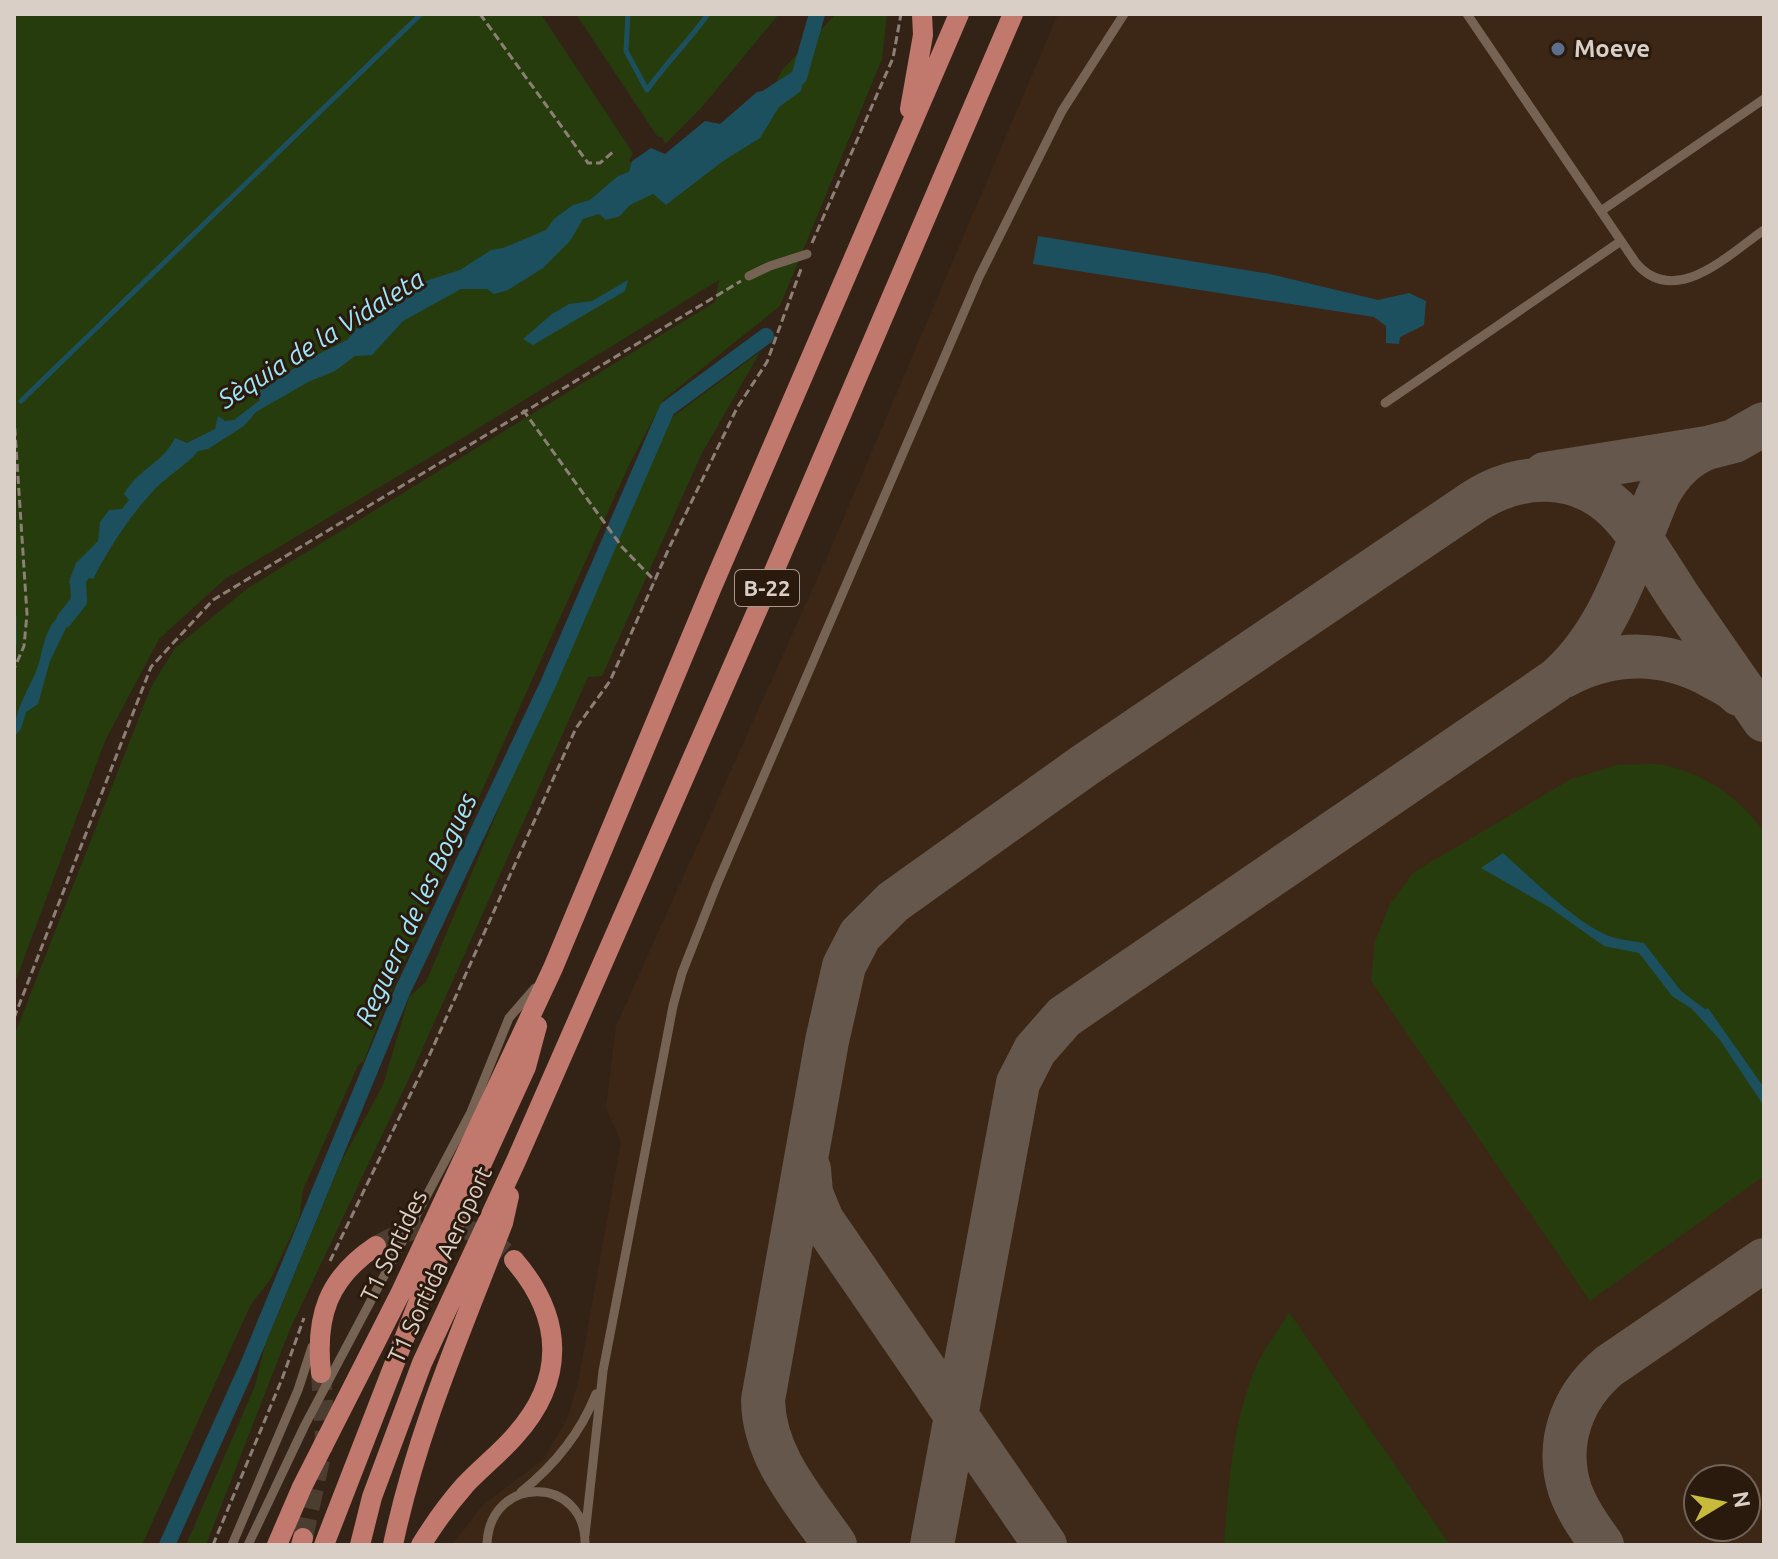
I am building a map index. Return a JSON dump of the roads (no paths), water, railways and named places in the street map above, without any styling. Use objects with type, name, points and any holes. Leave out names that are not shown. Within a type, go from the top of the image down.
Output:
[{"type":"main road","points":[[901,152],[921,48],[922,14]]},
{"type":"main road","name":"B-22","points":[[553,968],[712,587],[959,14]]},
{"type":"main road","name":"B-22","points":[[516,1161],[760,604],[1013,14]]},
{"type":"main road","points":[[324,1545],[418,1303],[526,1067],[553,968]]},
{"type":"main road","name":"T1 Sortides","points":[[277,1545],[302,1487],[401,1292],[553,968]]},
{"type":"main road","name":"T1 Sortida Aeroport","points":[[360,1545],[372,1497],[422,1363],[516,1161]]},
{"type":"main road","name":"T1 Sortida Aeroport","points":[[393,1545],[422,1438],[503,1223],[516,1161]]},
{"type":"main road","points":[[321,1373],[318,1349],[324,1309],[341,1276],[376,1246]]},
{"type":"main road","points":[[423,1543],[466,1484],[528,1421],[545,1388],[553,1355],[552,1329],[540,1295],[514,1260]]},
{"type":"lane","points":[[585,1540],[603,1371],[673,1006],[692,946],[979,277],[1062,111],[1124,14]]},
{"type":"lane","points":[[1467,14],[1636,263],[1649,276],[1664,281],[1680,281],[1696,276],[1764,230]]},
{"type":"lane","points":[[1601,211],[1764,99]]},
{"type":"lane","points":[[1385,403],[1621,241]]},
{"type":"lane","points":[[749,276],[807,254]]},
{"type":"lane","points":[[248,1545],[305,1425],[471,1112],[509,1018],[553,968]]},
{"type":"lane","points":[[232,1545],[298,1390],[324,1309]]},
{"type":"lane","points":[[487,1545],[487,1533],[497,1510],[539,1477],[573,1439],[585,1419],[603,1371]]},
{"type":"lane","points":[[517,1495],[542,1491],[564,1500],[577,1512],[585,1540]]},
{"type":"water","points":[[803,81],[801,91],[779,107],[760,138],[723,161],[666,205],[653,194],[630,205],[620,216],[606,220],[599,214],[583,219],[570,241],[543,268],[508,290],[494,294],[487,289],[461,289],[403,321],[372,355],[355,356],[335,371],[310,381],[256,412],[244,426],[208,449],[198,451],[146,499],[121,532],[93,579],[85,577],[78,587],[79,601],[50,661],[38,704],[26,712],[21,729],[14,737],[19,708],[38,666],[47,634],[72,603],[69,582],[76,563],[98,541],[100,522],[109,510],[122,509],[129,500],[124,494],[129,486],[164,454],[175,438],[187,443],[215,429],[218,416],[225,421],[234,420],[260,400],[256,393],[309,359],[347,340],[357,328],[373,321],[402,295],[426,281],[460,270],[491,250],[546,230],[554,219],[573,205],[590,200],[618,176],[629,172],[632,161],[651,148],[665,154],[705,121],[720,124],[757,92]]},
{"type":"water","points":[[1038,236],[1270,274],[1378,300],[1409,293],[1426,301],[1424,325],[1400,337],[1399,344],[1386,343],[1386,326],[1374,317],[1033,264]]},
{"type":"water","points":[[628,280],[625,291],[533,345],[523,339],[569,304],[592,301]]},
{"type":"water","points":[[1503,853],[1585,923],[1612,937],[1644,943],[1681,991],[1710,1013],[1764,1093],[1764,1106],[1720,1040],[1692,1009],[1672,996],[1639,953],[1604,946],[1549,907],[1481,868]]},
{"type":"waterway","points":[[21,401],[421,14]]},
{"type":"waterway","points":[[628,14],[626,51],[647,90],[708,14]]},
{"type":"waterway","name":"Sèquia de la Vidaleta","points":[[768,97],[799,77],[817,14]]},
{"type":"waterway","name":"Reguera de les Bogues","points":[[167,1545],[248,1365],[403,990],[548,684],[667,409],[766,336]]},
{"type":"waterway","name":"Sèquia de la Vidaleta","points":[[64,620],[79,601],[78,580],[86,567]]},
{"type":"waterway","points":[[14,617],[14,644]]},
{"type":"waterway","points":[[1707,1011],[1764,1092]]},
{"type":"tunnel","points":[[376,1246],[414,1229],[448,1226],[481,1235],[514,1260]]},
{"type":"tunnel","points":[[303,1538],[325,1437],[321,1373]]},
{"type":"place","name":"Moeve","points":[[1558,49]]}]
